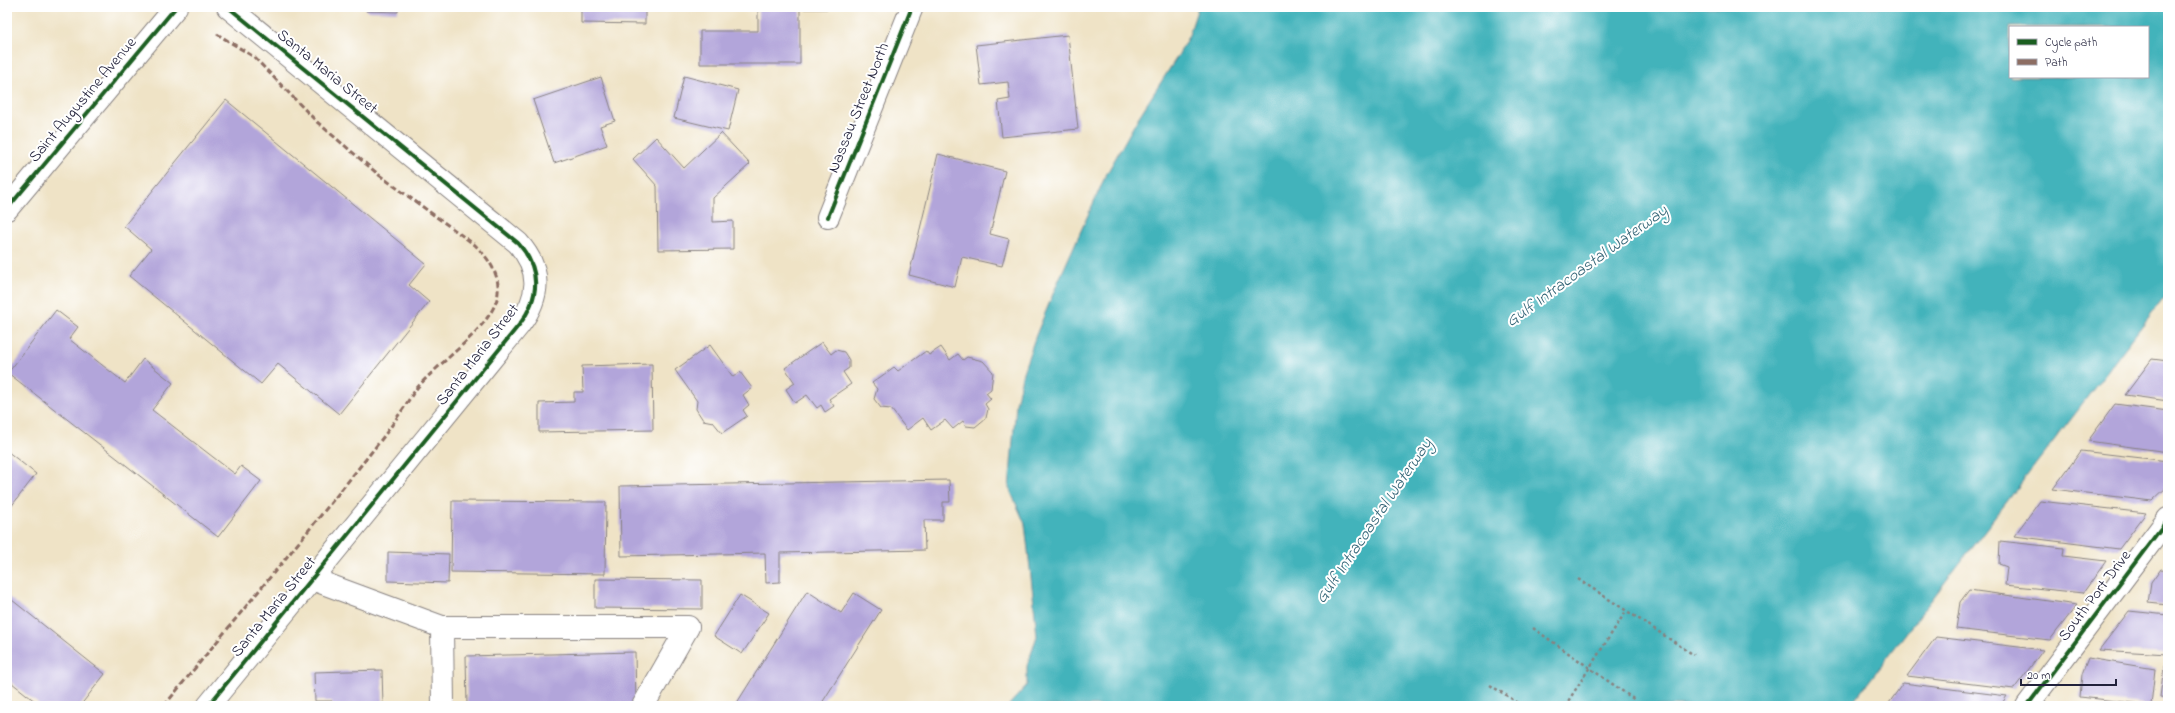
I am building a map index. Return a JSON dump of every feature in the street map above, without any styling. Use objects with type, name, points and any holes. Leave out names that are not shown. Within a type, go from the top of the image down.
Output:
[{"type":"street","name":"Saint Augustine Avenue","points":[[7,209],[176,7]]},
{"type":"street","name":"Santa Maria Street","points":[[208,706],[527,315],[535,295],[535,275],[528,257],[518,243],[228,7]]},
{"type":"street","name":"Nassau Street North","points":[[828,217],[912,7]]},
{"type":"street","name":"South Port Drive","points":[[2027,706],[2168,519]]},
{"type":"street","points":[[312,579],[442,627],[688,627],[642,706]]},
{"type":"street","points":[[442,627],[443,706]]},
{"type":"path","points":[[1578,579],[1694,655]]},
{"type":"path","points":[[1565,706],[1626,611]]},
{"type":"path","points":[[1533,628],[1635,700]]},
{"type":"path","points":[[1490,685],[1522,706]]},
{"type":"water","name":"Gulf Intracoastal Waterway","points":[[1198,7],[2168,7],[2168,292],[1850,706],[1008,706],[1027,685],[1027,666],[1037,636],[1025,524],[1009,488],[1016,404],[1023,372],[1036,335],[1058,282],[1105,177],[1138,118],[1179,54],[1189,35]]},
{"type":"building","points":[[366,7],[398,7],[398,12],[366,11]]},
{"type":"building","points":[[581,7],[645,7],[645,24],[581,23]]},
{"type":"building","points":[[758,7],[832,7],[832,9],[800,9],[800,64],[700,64],[700,31],[758,31]]},
{"type":"building","points":[[1068,35],[1078,129],[1002,137],[998,101],[1010,99],[1008,82],[981,85],[976,45]]},
{"type":"building","points":[[684,76],[738,90],[728,131],[674,118]]},
{"type":"building","points":[[601,77],[615,121],[600,126],[607,145],[554,163],[533,100]]},
{"type":"building","points":[[226,100],[426,264],[409,285],[429,302],[339,414],[278,364],[261,384],[129,276],[151,249],[124,226]]},
{"type":"building","points":[[721,133],[750,164],[713,198],[713,222],[733,221],[733,249],[658,250],[657,186],[633,159],[656,137],[684,168]]},
{"type":"building","points":[[938,154],[1005,171],[990,234],[1009,239],[1002,266],[962,257],[955,287],[909,275]]},
{"type":"building","points":[[56,310],[78,327],[69,339],[125,383],[143,359],[173,383],[152,410],[235,474],[241,466],[261,481],[218,537],[8,373]]},
{"type":"building","points":[[822,342],[831,354],[836,350],[844,352],[849,360],[849,368],[843,372],[851,384],[829,399],[834,406],[825,412],[821,405],[817,408],[807,395],[795,403],[786,389],[795,383],[785,368]]},
{"type":"building","points":[[710,345],[733,377],[740,372],[752,388],[743,395],[749,405],[743,410],[747,416],[722,433],[713,422],[703,420],[696,409],[697,401],[675,370]]},
{"type":"building","points":[[941,347],[950,360],[958,354],[963,360],[967,357],[983,361],[993,372],[991,389],[986,393],[991,399],[985,404],[988,409],[986,418],[975,427],[966,426],[963,421],[953,429],[945,420],[931,430],[923,418],[907,430],[891,409],[881,408],[874,399],[877,389],[872,383],[894,367],[898,371],[926,351],[929,355]]},
{"type":"building","points":[[2152,359],[2168,361],[2168,401],[2125,395]]},
{"type":"building","points":[[652,364],[653,430],[539,432],[539,403],[574,402],[574,392],[583,392],[582,366]]},
{"type":"building","points":[[2115,404],[2168,411],[2168,452],[2088,441]]},
{"type":"building","points":[[7,451],[36,474],[7,512]]},
{"type":"building","points":[[2081,451],[2168,461],[2168,486],[2152,501],[2053,489]]},
{"type":"building","points":[[949,480],[950,502],[943,502],[943,520],[924,520],[925,550],[780,553],[780,582],[766,583],[765,553],[621,556],[620,486]]},
{"type":"building","points":[[452,501],[606,502],[605,574],[451,572]]},
{"type":"building","points":[[2040,501],[2146,513],[2119,549],[2014,536]]},
{"type":"building","points":[[2000,541],[2064,548],[2063,556],[2106,561],[2083,593],[2005,585],[2007,567],[1999,564]]},
{"type":"building","points":[[388,552],[449,554],[448,583],[388,581]]},
{"type":"building","points":[[2161,569],[2168,570],[2168,605],[2148,603],[2151,583]]},
{"type":"building","points":[[595,579],[702,580],[702,609],[595,608]]},
{"type":"building","points":[[1969,590],[2077,605],[2050,640],[1956,629],[1960,602]]},
{"type":"building","points":[[807,591],[841,613],[854,593],[881,610],[820,706],[735,706]]},
{"type":"building","points":[[740,595],[769,613],[742,654],[714,636]]},
{"type":"building","points":[[7,596],[105,674],[80,706],[41,706],[7,679]]},
{"type":"building","points":[[2129,611],[2168,615],[2168,654],[2099,650]]},
{"type":"building","points":[[1936,637],[2043,650],[2014,689],[1907,676]]},
{"type":"building","points":[[635,652],[636,706],[467,706],[466,656]]},
{"type":"building","points":[[2088,658],[2155,669],[2151,705],[2080,697],[2082,674]]},
{"type":"building","points":[[2164,666],[2168,667],[2168,698],[2160,697]]},
{"type":"building","points":[[382,670],[383,706],[332,706],[332,701],[315,701],[314,672]]},
{"type":"building","points":[[1903,683],[2007,696],[2000,706],[1887,706]]},
{"type":"marked path","points":[[164,706],[371,453],[417,388],[462,346],[484,322],[492,311],[497,299],[498,291],[498,283],[494,269],[475,245],[379,175],[317,122],[254,57],[217,34]]},
{"type":"cycle path","points":[[7,209],[176,7]]},
{"type":"cycle path","points":[[208,706],[519,325],[531,304],[535,284],[531,263],[526,253],[518,243],[228,7]]},
{"type":"cycle path","points":[[828,217],[912,7]]},
{"type":"cycle path","points":[[2027,706],[2168,519]]}]
